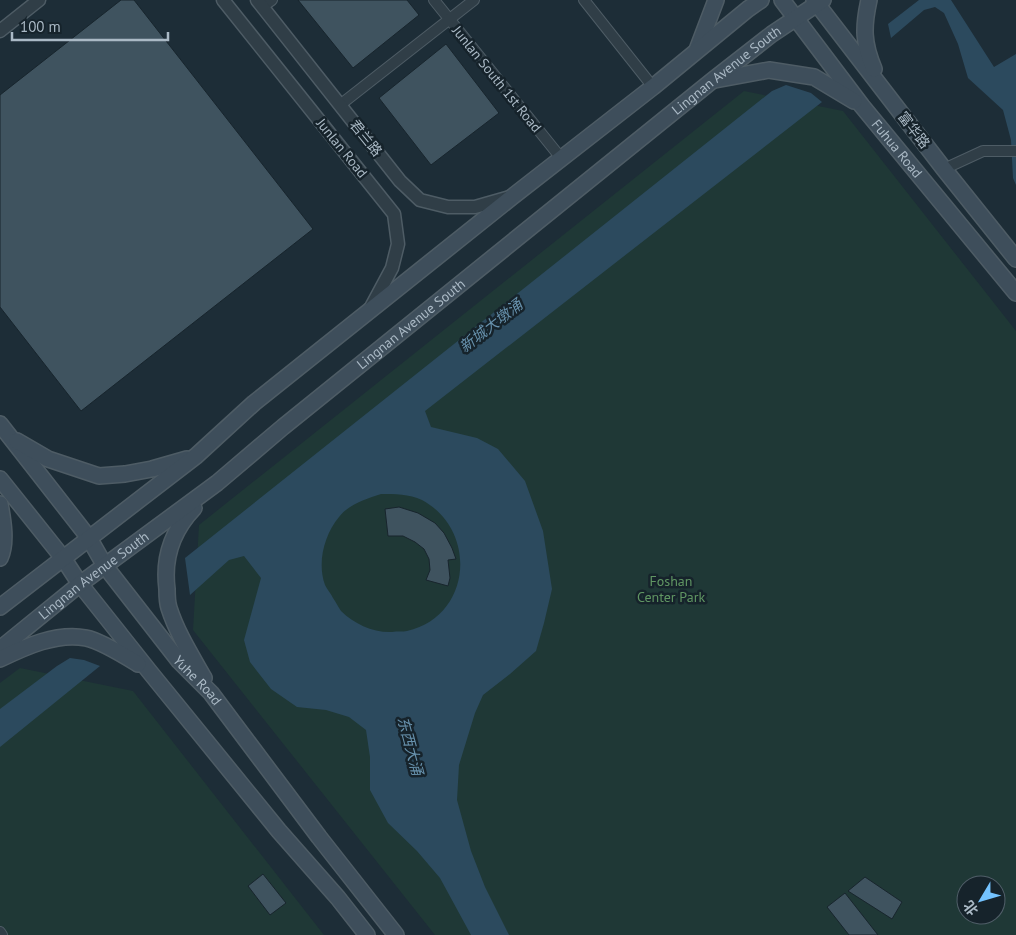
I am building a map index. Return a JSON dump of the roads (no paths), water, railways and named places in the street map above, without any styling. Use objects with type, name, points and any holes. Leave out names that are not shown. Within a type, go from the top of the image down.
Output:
[{"type":"main road","points":[[696,52],[716,0]]},
{"type":"main road","points":[[0,607],[196,456],[254,402],[512,196],[653,87],[748,8],[761,0]]},
{"type":"main road","name":"Fuhua Road","points":[[782,0],[862,106],[1016,293]]},
{"type":"main road","points":[[869,0],[864,23],[867,52],[884,91]]},
{"type":"main road","name":"Lingnan Avenue South","points":[[0,649],[80,584],[217,483],[290,420],[713,80],[772,34],[818,2]]},
{"type":"main road","name":"富华路","points":[[818,2],[944,169],[1016,259]]},
{"type":"main road","points":[[713,80],[769,70],[814,77],[862,106]]},
{"type":"main road","name":"Yuhe Road","points":[[0,424],[88,538],[105,566],[179,661],[212,693],[319,837],[396,935]]},
{"type":"main road","points":[[11,438],[48,459],[98,476],[152,469],[196,456]]},
{"type":"main road","points":[[0,480],[63,558],[80,584],[148,671],[367,935]]},
{"type":"main road","points":[[212,693],[179,634],[168,606],[165,571],[169,545],[183,518],[217,483]]},
{"type":"main road","points":[[0,504],[3,516],[3,552],[0,558]]},
{"type":"main road","points":[[0,659],[37,644],[63,637],[87,638],[123,654],[148,671]]},
{"type":"street","points":[[0,31],[39,0]]},
{"type":"street","name":"Junlan Road","points":[[223,0],[394,214],[398,244],[392,268],[368,312]]},
{"type":"street","name":"Junlan South 1st Road","points":[[434,0],[561,158]]},
{"type":"street","points":[[340,105],[474,0]]},
{"type":"street","points":[[584,0],[653,87]]},
{"type":"street","name":"君兰路","points":[[264,2],[340,105],[400,181],[420,200],[448,207],[475,207],[512,196]]},
{"type":"street","points":[[944,169],[983,151],[1016,151]]},
{"type":"water","points":[[919,0],[951,0],[994,67],[1016,54],[1016,185],[1013,178],[1011,140],[1003,110],[968,78],[958,44],[944,13],[935,7],[924,10],[891,38],[888,24]]},
{"type":"water","points":[[786,85],[811,93],[822,102],[425,411],[431,427],[477,438],[498,449],[525,481],[543,531],[552,589],[536,651],[483,695],[475,713],[459,765],[457,800],[471,851],[485,887],[509,935],[471,935],[440,878],[417,851],[388,823],[370,790],[370,757],[366,730],[349,717],[326,710],[297,707],[271,689],[250,662],[244,640],[261,578],[244,556],[229,560],[190,595],[185,558],[772,91]],"holes":[[[381,494],[402,495],[422,500],[440,514],[453,532],[459,551],[460,572],[455,592],[444,609],[428,623],[405,631],[378,631],[365,627],[346,616],[325,585],[323,576],[323,550],[334,524],[343,512],[358,502]]]},
{"type":"water","points":[[70,658],[84,660],[100,666],[0,747],[0,709]]},
{"type":"water label","name":"新城大墩涌","points":[[491,326]]},
{"type":"water label","name":"东西大涌","points":[[410,746]]},
{"type":"park label","name":"Foshan Center Park","points":[[671,590]]}]
